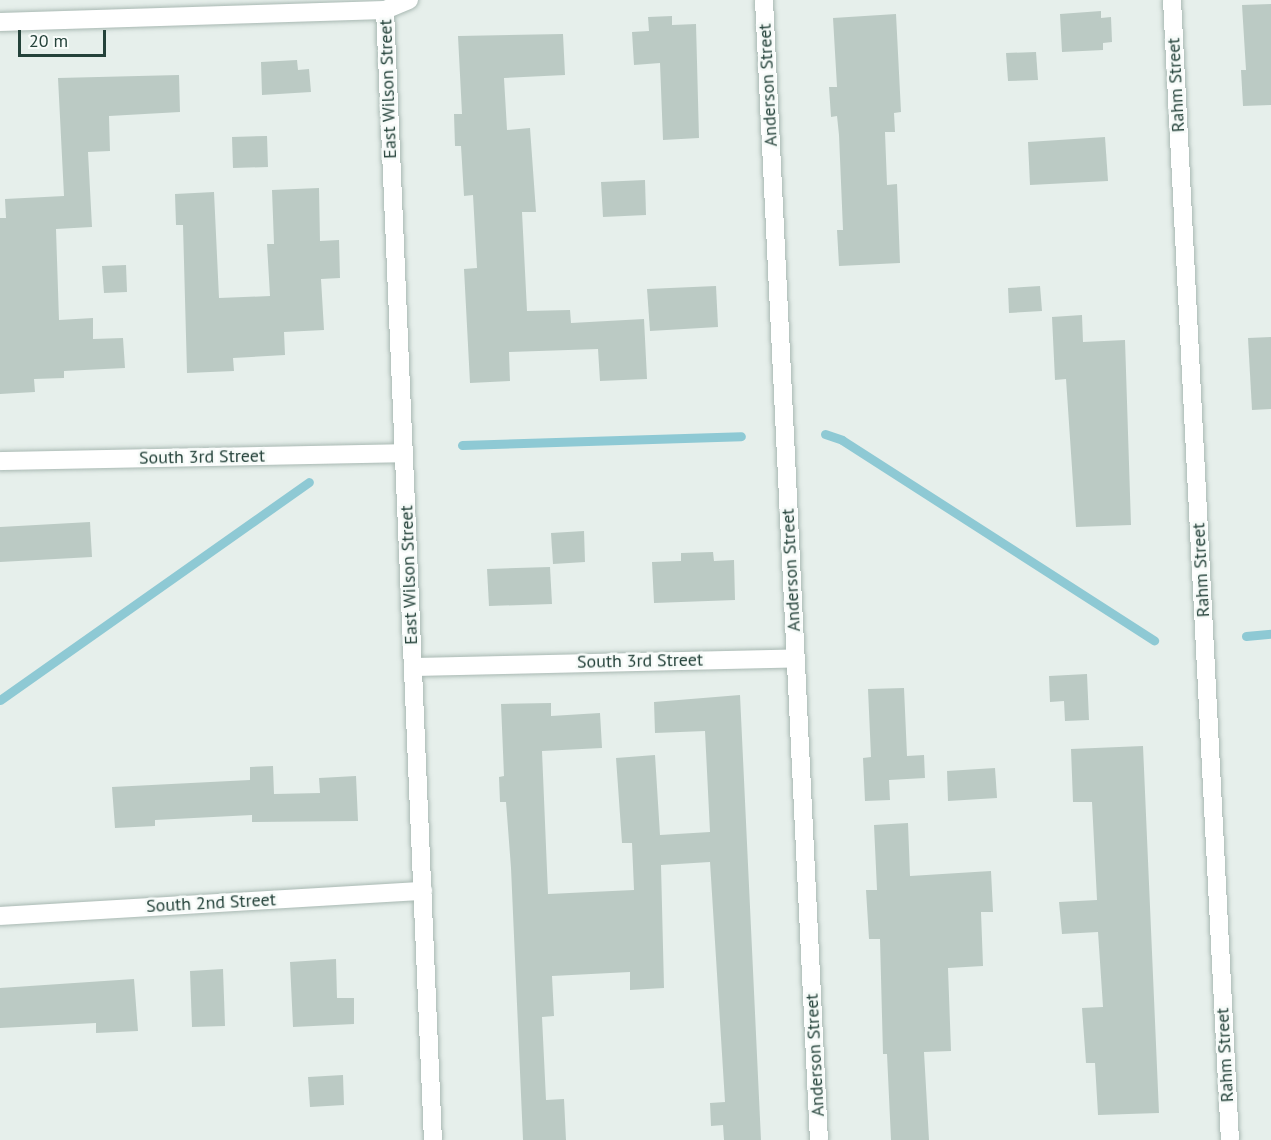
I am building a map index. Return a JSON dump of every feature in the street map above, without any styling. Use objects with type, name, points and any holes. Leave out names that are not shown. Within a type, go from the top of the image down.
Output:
[{"type":"street","points":[[0,22],[385,10],[409,0]]},
{"type":"street","name":"Anderson Street","points":[[764,0],[819,1140]]},
{"type":"street","name":"Rahm Street","points":[[1172,0],[1230,1140]]},
{"type":"street","name":"East Wilson Street","points":[[385,10],[434,1140]]},
{"type":"street","name":"South 3rd Street","points":[[0,461],[404,453]]},
{"type":"street","name":"South 3rd Street","points":[[413,667],[795,658]]},
{"type":"street","name":"South 2nd Street","points":[[0,916],[423,891]]},
{"type":"building","points":[[1271,4],[1271,105],[1243,106],[1241,70],[1246,70],[1242,5]]},
{"type":"building","points":[[1101,11],[1101,18],[1111,17],[1112,42],[1103,43],[1103,50],[1062,52],[1060,14]]},
{"type":"building","points":[[896,14],[901,112],[894,113],[895,132],[885,132],[887,185],[897,184],[900,263],[839,266],[837,230],[843,230],[839,135],[837,116],[831,117],[829,87],[837,87],[833,18]]},
{"type":"building","points":[[672,16],[672,25],[696,24],[699,138],[663,140],[660,63],[634,65],[632,32],[649,31],[648,17]]},
{"type":"building","points":[[563,34],[565,75],[504,78],[507,130],[530,128],[536,212],[522,212],[527,311],[570,310],[571,323],[644,319],[647,379],[600,381],[598,349],[509,352],[510,381],[470,383],[464,269],[477,268],[473,195],[464,196],[461,146],[455,146],[454,114],[462,114],[458,36]]},
{"type":"building","points":[[1036,52],[1038,80],[1008,81],[1006,53]]},
{"type":"building","points":[[297,60],[298,70],[309,69],[311,92],[262,95],[261,62]]},
{"type":"building","points":[[179,75],[180,112],[109,116],[110,151],[88,152],[92,227],[56,229],[59,320],[93,318],[93,339],[123,338],[125,368],[64,371],[64,378],[34,379],[35,392],[0,394],[0,218],[6,218],[5,199],[64,196],[58,78]]},
{"type":"building","points":[[267,136],[268,167],[233,168],[232,137]]},
{"type":"building","points":[[1105,137],[1108,181],[1030,185],[1028,142]]},
{"type":"building","points":[[645,180],[646,215],[603,217],[601,182]]},
{"type":"building","points":[[319,188],[320,241],[339,240],[340,278],[321,279],[324,330],[284,332],[285,355],[233,358],[234,371],[187,373],[183,225],[176,225],[175,194],[214,192],[219,298],[270,296],[267,244],[274,244],[272,190]]},
{"type":"building","points":[[126,265],[127,292],[104,293],[102,266]]},
{"type":"building","points":[[716,286],[718,327],[650,331],[647,289]]},
{"type":"building","points":[[1040,286],[1042,311],[1009,313],[1008,288]]},
{"type":"building","points":[[1082,315],[1083,342],[1125,340],[1131,525],[1076,527],[1066,379],[1055,380],[1052,317]]},
{"type":"building","points":[[1271,337],[1271,409],[1252,410],[1248,338]]},
{"type":"building","points":[[90,522],[92,557],[0,562],[0,527]]},
{"type":"building","points":[[584,531],[585,562],[553,564],[551,533]]},
{"type":"building","points":[[713,552],[714,561],[734,560],[735,600],[654,603],[652,562],[681,561],[681,553]]},
{"type":"building","points":[[550,567],[552,604],[489,606],[487,569]]},
{"type":"building","points":[[1087,674],[1089,720],[1065,721],[1064,701],[1050,702],[1049,676]]},
{"type":"building","points":[[904,688],[907,756],[924,755],[925,778],[889,780],[890,800],[865,801],[863,758],[871,757],[868,689]]},
{"type":"building","points":[[740,695],[761,1140],[724,1140],[723,1125],[711,1126],[710,1103],[725,1102],[710,862],[661,865],[664,988],[630,990],[630,972],[552,976],[554,1016],[542,1017],[546,1100],[564,1099],[566,1140],[523,1140],[511,868],[506,802],[500,802],[499,777],[504,776],[501,704],[551,703],[551,716],[600,713],[602,748],[542,751],[548,894],[634,890],[632,843],[622,843],[616,758],[655,755],[660,835],[710,832],[705,731],[655,733],[654,702]]},
{"type":"building","points":[[1143,746],[1159,1113],[1098,1115],[1095,1063],[1086,1063],[1082,1008],[1103,1007],[1098,932],[1062,934],[1059,902],[1097,900],[1092,802],[1073,802],[1071,749]]},
{"type":"building","points":[[273,766],[274,794],[320,793],[319,778],[356,776],[358,821],[252,822],[252,815],[155,820],[155,826],[115,828],[112,787],[250,780],[250,767]]},
{"type":"building","points":[[995,768],[997,798],[948,801],[947,771]]},
{"type":"building","points":[[908,823],[910,876],[991,871],[993,912],[981,912],[983,966],[948,968],[951,1051],[924,1052],[929,1140],[891,1140],[887,1054],[883,1054],[880,939],[869,939],[866,890],[877,890],[874,825]]},
{"type":"building","points":[[336,959],[337,998],[354,998],[354,1024],[293,1027],[290,962]]},
{"type":"building","points":[[223,969],[225,1026],[192,1027],[190,971]]},
{"type":"building","points":[[134,979],[138,1031],[96,1033],[96,1023],[0,1028],[0,988]]},
{"type":"building","points":[[343,1075],[344,1105],[310,1107],[308,1077]]},
{"type":"waterway","points":[[825,434],[842,440],[1154,640]]},
{"type":"waterway","points":[[462,445],[741,436]]},
{"type":"waterway","points":[[0,700],[309,482]]},
{"type":"waterway","points":[[1246,636],[1271,634]]}]
